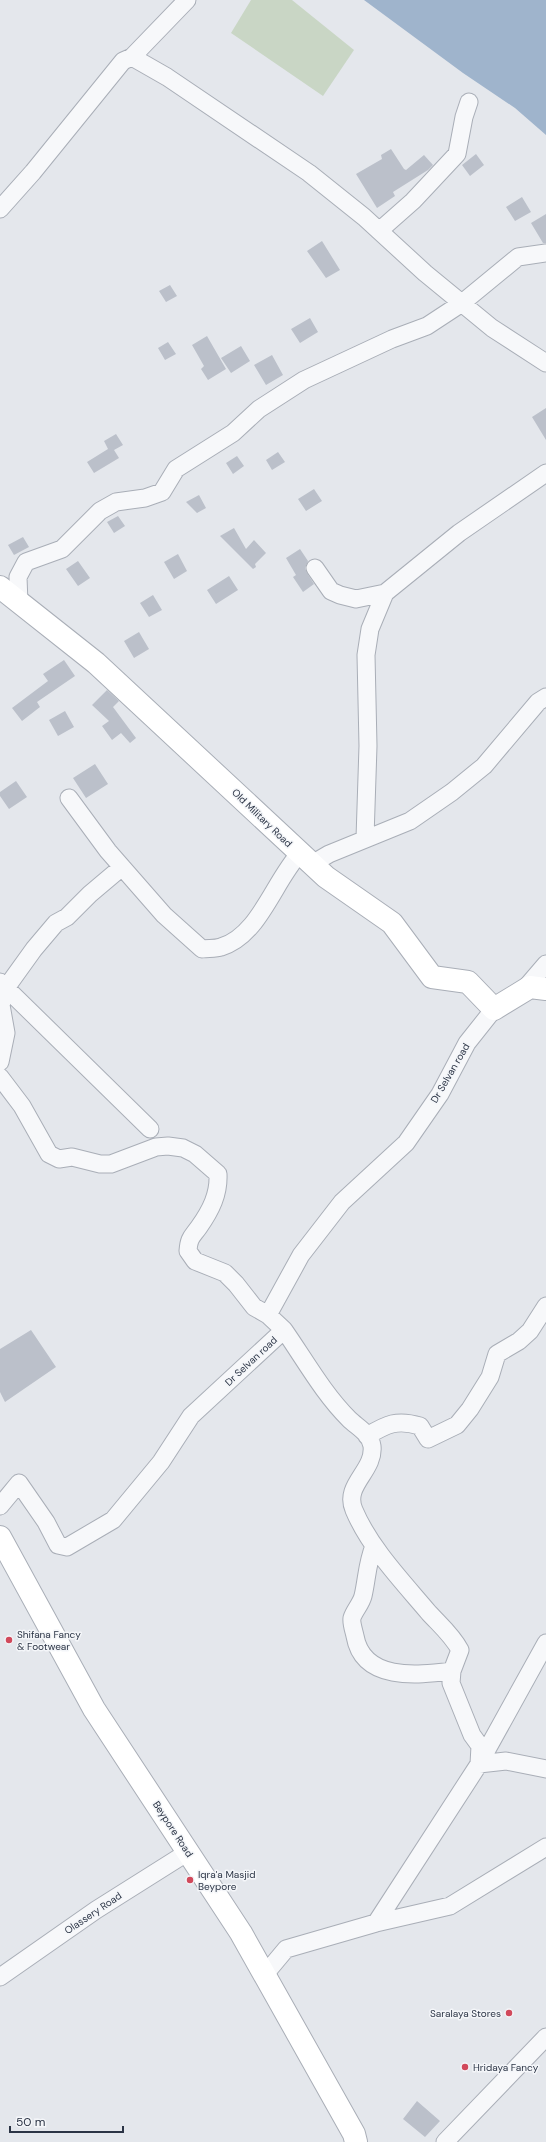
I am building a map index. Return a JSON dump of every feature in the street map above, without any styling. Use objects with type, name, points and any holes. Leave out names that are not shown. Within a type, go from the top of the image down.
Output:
[{"type":"main road","name":"Old Military Road","points":[[0,587],[96,663],[326,877],[392,923],[432,976],[468,982],[494,1009]]},
{"type":"main road","points":[[494,1009],[533,989]]},
{"type":"main road","name":"Beypore Road","points":[[2,1545],[94,1708],[240,1933],[354,2134],[356,2142]]},
{"type":"street","points":[[0,209],[123,61],[132,57],[187,0]]},
{"type":"street","points":[[132,57],[167,77],[309,173],[379,230],[492,328],[546,363]]},
{"type":"street","points":[[379,230],[413,201],[457,154],[464,117],[469,102]]},
{"type":"street","points":[[19,603],[18,577],[26,562],[62,549],[100,511],[116,502],[145,498],[162,492],[176,469],[233,433],[259,409],[304,380],[392,339],[427,326],[462,303],[518,257],[546,253]]},
{"type":"street","points":[[315,568],[331,591],[340,595],[356,599],[385,593],[459,534],[546,473]]},
{"type":"street","points":[[366,838],[368,746],[366,655],[370,629],[385,593]]},
{"type":"street","points":[[69,798],[122,867],[164,915],[202,949],[220,948],[244,935],[254,924],[288,866],[306,859],[329,854],[410,821],[452,792],[484,766],[538,702],[546,697]]},
{"type":"street","points":[[0,1062],[6,1033],[0,1005],[3,985],[56,923],[67,917],[90,894],[122,867]]},
{"type":"street","points":[[533,989],[546,964]]},
{"type":"street","points":[[3,985],[150,1129]]},
{"type":"street","name":"Dr Selvan road","points":[[0,1506],[19,1482],[46,1522],[58,1545],[67,1546],[113,1520],[161,1462],[191,1416],[284,1330],[268,1315],[301,1255],[342,1202],[406,1143],[440,1094],[467,1043],[494,1009]]},
{"type":"street","points":[[0,1077],[22,1106],[50,1154],[59,1159],[72,1157],[100,1164],[111,1164],[156,1147],[168,1146],[183,1148],[195,1154],[218,1174],[218,1188],[210,1209],[188,1240],[188,1251],[195,1261],[225,1273],[236,1284],[245,1298],[254,1307],[268,1315]]},
{"type":"street","points":[[367,1436],[393,1423],[406,1422],[420,1426],[428,1439],[457,1425],[470,1409],[490,1377],[497,1354],[519,1342],[530,1331],[546,1306]]},
{"type":"street","points":[[284,1330],[320,1384],[348,1418],[367,1436],[372,1445],[370,1460],[366,1470],[356,1483],[352,1495],[353,1509],[374,1546],[429,1612],[453,1637],[460,1650],[452,1671],[451,1683],[472,1735],[480,1746],[479,1764]]},
{"type":"street","points":[[374,1546],[368,1561],[363,1598],[352,1619],[357,1646],[368,1662],[387,1672],[418,1675],[452,1671]]},
{"type":"street","points":[[376,1923],[479,1764],[546,1643]]},
{"type":"street","points":[[479,1764],[506,1761],[546,1769]]},
{"type":"street","points":[[274,1992],[266,1973],[286,1949],[376,1923],[450,1906],[546,1847]]},
{"type":"street","name":"Olassery Road","points":[[0,1977],[96,1910],[188,1852]]},
{"type":"street","points":[[445,2142],[546,2037]]},
{"type":"green space","points":[[251,0],[292,0],[354,50],[323,96],[231,33]]},
{"type":"water","points":[[364,0],[546,0],[546,135],[515,108],[463,73]]},
{"type":"building","points":[[391,149],[406,170],[424,155],[433,165],[428,170],[393,192],[395,196],[377,208],[356,174],[382,159],[381,155]]},
{"type":"building","points":[[476,154],[484,165],[470,176],[462,165]]},
{"type":"building","points":[[522,197],[531,212],[515,221],[506,207]]},
{"type":"building","points":[[546,214],[546,243],[543,243],[531,223]]},
{"type":"building","points":[[322,241],[340,270],[326,278],[307,251]]},
{"type":"building","points":[[170,285],[177,296],[166,302],[159,291]]},
{"type":"building","points":[[310,318],[318,332],[300,343],[291,329]]},
{"type":"building","points":[[207,336],[226,369],[208,380],[201,369],[204,366],[192,345]]},
{"type":"building","points":[[168,342],[176,354],[165,360],[158,348]]},
{"type":"building","points":[[241,346],[250,361],[231,373],[221,358]]},
{"type":"building","points":[[272,355],[283,375],[266,385],[254,365]]},
{"type":"building","points":[[546,408],[546,440],[532,417]]},
{"type":"building","points":[[116,434],[123,445],[114,450],[119,458],[94,473],[87,462],[108,449],[104,441]]},
{"type":"building","points":[[278,452],[285,462],[272,470],[266,460]]},
{"type":"building","points":[[237,456],[244,466],[233,474],[226,463]]},
{"type":"building","points":[[314,489],[322,501],[306,511],[298,499]]},
{"type":"building","points":[[199,495],[206,508],[197,513],[186,502]]},
{"type":"building","points":[[118,516],[125,526],[114,533],[107,522]]},
{"type":"building","points":[[234,528],[246,549],[254,540],[266,553],[255,564],[256,567],[253,569],[220,536]]},
{"type":"building","points":[[23,537],[29,547],[14,555],[8,545]]},
{"type":"building","points":[[300,549],[308,561],[305,568],[314,584],[303,592],[293,577],[296,575],[286,558]]},
{"type":"building","points":[[178,554],[187,571],[174,579],[164,562]]},
{"type":"building","points":[[78,561],[90,578],[78,586],[66,569]]},
{"type":"building","points":[[229,576],[238,590],[216,604],[207,590]]},
{"type":"building","points":[[153,595],[162,610],[149,617],[140,603]]},
{"type":"building","points":[[139,632],[149,649],[134,658],[124,641]]},
{"type":"building","points":[[64,660],[75,676],[37,702],[40,707],[22,721],[12,708],[48,681],[43,674]]},
{"type":"building","points":[[107,690],[119,701],[113,707],[136,738],[130,743],[121,733],[112,740],[102,726],[109,721],[92,705]]},
{"type":"building","points":[[65,711],[74,727],[58,736],[49,720]]},
{"type":"building","points":[[95,764],[108,784],[86,798],[73,778]]},
{"type":"building","points":[[16,781],[27,797],[9,809],[0,796],[0,792]]},
{"type":"building","points":[[31,1330],[56,1367],[5,1402],[0,1392],[0,1349]]},
{"type":"building","points":[[417,2101],[440,2121],[425,2137],[403,2119]]},
{"type":"place","name":"Shifana Fancy & Footwear","points":[[9,1640]]},
{"type":"place","name":"Iqra'a Masjid Beypore","points":[[190,1880]]},
{"type":"place","name":"Saralaya Stores","points":[[509,2013]]},
{"type":"place","name":"Hridaya Fancy","points":[[465,2067]]}]
